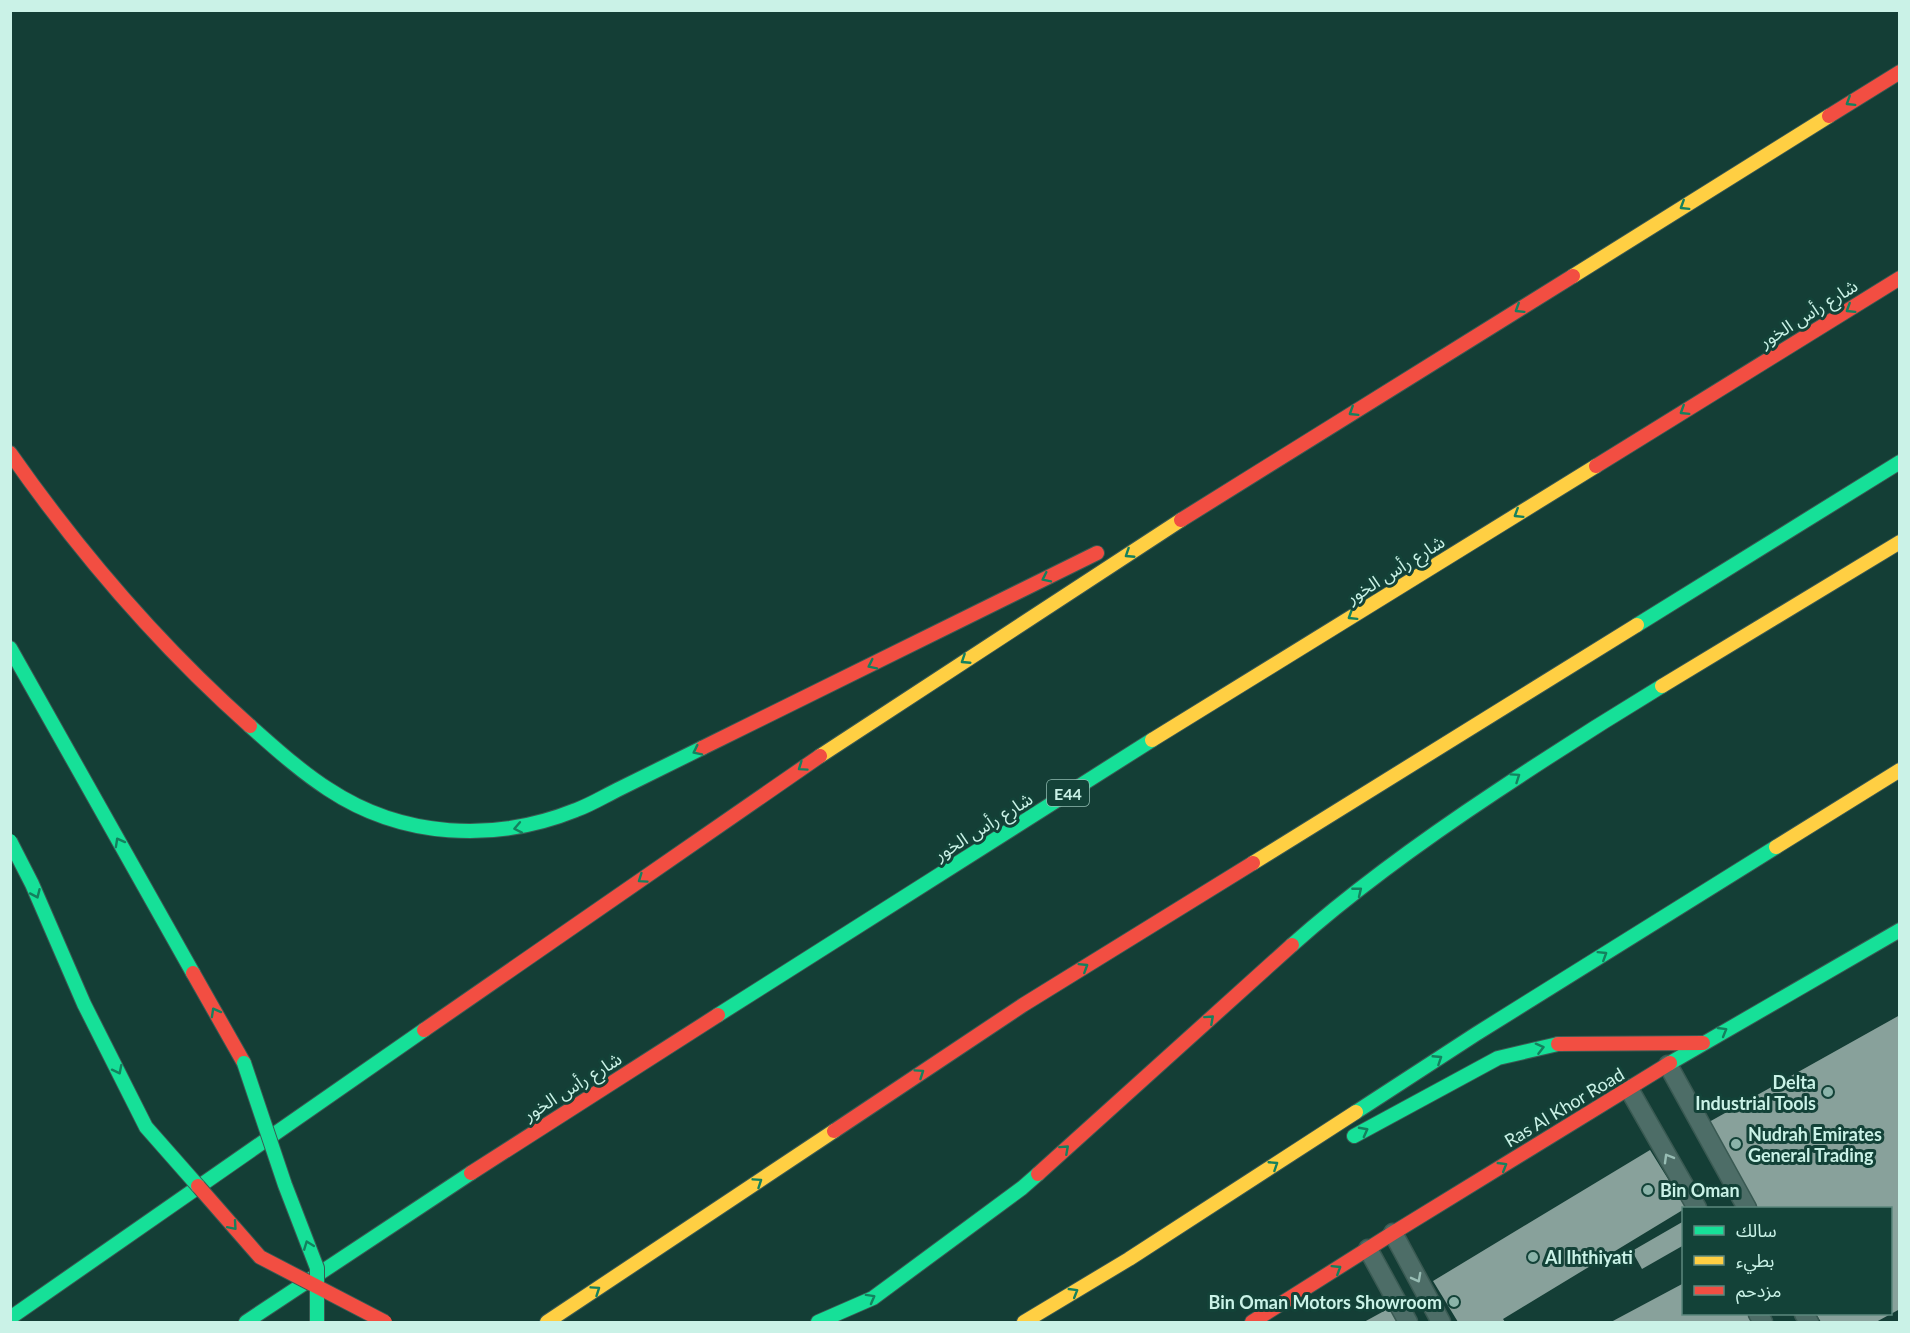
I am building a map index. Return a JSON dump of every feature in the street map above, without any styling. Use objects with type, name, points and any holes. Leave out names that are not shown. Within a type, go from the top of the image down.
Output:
[{"type":"main road","points":[[10,1318],[842,740],[1195,511],[1899,72]]},
{"type":"main road","name":"شارع رأس الخور","points":[[246,1323],[532,1133],[1120,760],[1899,278]]},
{"type":"main road","points":[[10,453],[60,522],[139,617],[224,702],[303,773],[329,792],[387,819],[419,828],[451,832],[516,829],[577,810],[1109,548]]},
{"type":"main road","points":[[547,1323],[1023,1005],[1899,462]]},
{"type":"main road","points":[[1128,539],[1195,511]]},
{"type":"main road","points":[[818,1323],[873,1298],[1022,1188],[1301,937],[1370,881],[1440,829],[1587,731],[1899,542]]},
{"type":"main road","points":[[10,648],[244,1063],[316,1268],[317,1323]]},
{"type":"main road","points":[[1024,1323],[1129,1259],[1476,1034],[1899,770]]},
{"type":"main road","points":[[10,841],[84,1004],[146,1127],[260,1257],[385,1323]]},
{"type":"main road","name":"Ras Al Khor Road","points":[[1252,1323],[1393,1233],[1703,1043],[1899,930]]},
{"type":"main road","points":[[1341,1144],[1498,1058],[1561,1043],[1703,1043]]},
{"type":"main road","points":[[1129,1259],[1289,1172]]},
{"type":"lane","points":[[1668,1065],[1746,1207]]},
{"type":"lane","points":[[1629,1089],[1696,1207]]},
{"type":"lane","points":[[1393,1233],[1440,1323]]},
{"type":"lane","points":[[1368,1250],[1408,1323]]},
{"type":"building","points":[[1900,1015],[1900,1309],[1892,1313],[1892,1207],[1757,1207],[1709,1122]]},
{"type":"building","points":[[1650,1150],[1685,1207],[1503,1319],[1505,1322],[1458,1322],[1433,1281]]},
{"type":"building","points":[[1682,1222],[1682,1246],[1642,1269],[1632,1251]]},
{"type":"building","points":[[1682,1284],[1682,1315],[1753,1315],[1757,1322],[1611,1322]]},
{"type":"building","points":[[1395,1305],[1404,1322],[1364,1322]]},
{"type":"building","points":[[1817,1315],[1889,1315],[1876,1322],[1821,1322]]},
{"type":"traffic: fast","points":[[1637,625],[1900,462]]},
{"type":"traffic: fast","points":[[10,648],[193,973]]},
{"type":"traffic: fast","points":[[1292,945],[1366,884],[1444,827],[1558,751],[1662,686]]},
{"type":"traffic: fast","points":[[250,726],[308,775],[357,805],[386,818],[417,826],[449,830],[481,831],[513,828],[545,821],[586,806],[702,748]]},
{"type":"traffic: fast","points":[[718,1015],[1152,740]]},
{"type":"traffic: fast","points":[[10,841],[32,884],[84,1004],[146,1127],[198,1186]]},
{"type":"traffic: fast","points":[[1356,1112],[1476,1034],[1776,847]]},
{"type":"traffic: fast","points":[[1670,1063],[1900,930]]},
{"type":"traffic: fast","points":[[10,1318],[424,1030]]},
{"type":"traffic: fast","points":[[1354,1136],[1498,1058],[1558,1044]]},
{"type":"traffic: fast","points":[[244,1063],[285,1185],[317,1268],[317,1322]]},
{"type":"traffic: fast","points":[[246,1322],[471,1173]]},
{"type":"traffic: fast","points":[[818,1322],[873,1298],[1038,1174]]},
{"type":"traffic: slow","points":[[1573,276],[1829,116]]},
{"type":"traffic: slow","points":[[1152,740],[1596,466]]},
{"type":"traffic: slow","points":[[820,756],[1181,520]]},
{"type":"traffic: slow","points":[[1662,686],[1900,542]]},
{"type":"traffic: slow","points":[[1253,863],[1637,625]]},
{"type":"traffic: slow","points":[[1776,847],[1900,770]]},
{"type":"traffic: slow","points":[[1024,1322],[1129,1259],[1356,1112]]},
{"type":"traffic: slow","points":[[547,1322],[834,1131]]},
{"type":"traffic: jam","points":[[1829,116],[1900,72]]},
{"type":"traffic: jam","points":[[1181,520],[1573,276]]},
{"type":"traffic: jam","points":[[1596,466],[1900,278]]},
{"type":"traffic: jam","points":[[10,453],[64,526],[122,597],[184,663],[250,726]]},
{"type":"traffic: jam","points":[[702,748],[1097,553]]},
{"type":"traffic: jam","points":[[424,1030],[820,756]]},
{"type":"traffic: jam","points":[[834,1131],[1023,1005],[1253,863]]},
{"type":"traffic: jam","points":[[1038,1174],[1292,945]]},
{"type":"traffic: jam","points":[[193,973],[244,1063]]},
{"type":"traffic: jam","points":[[471,1173],[718,1015]]},
{"type":"traffic: jam","points":[[1558,1044],[1703,1043]]},
{"type":"traffic: jam","points":[[1252,1322],[1670,1063]]},
{"type":"traffic: jam","points":[[198,1186],[260,1257],[385,1322]]},
{"type":"place","name":"Delta Industrial Tools","points":[[1828,1092]]},
{"type":"place","name":"Nudrah Emirates General Trading","points":[[1736,1144]]},
{"type":"place","name":"Bin Oman","points":[[1648,1190]]},
{"type":"place","name":"Al Ihthiyati","points":[[1533,1257]]},
{"type":"place","name":"Bin Oman Motors Showroom","points":[[1454,1302]]}]
